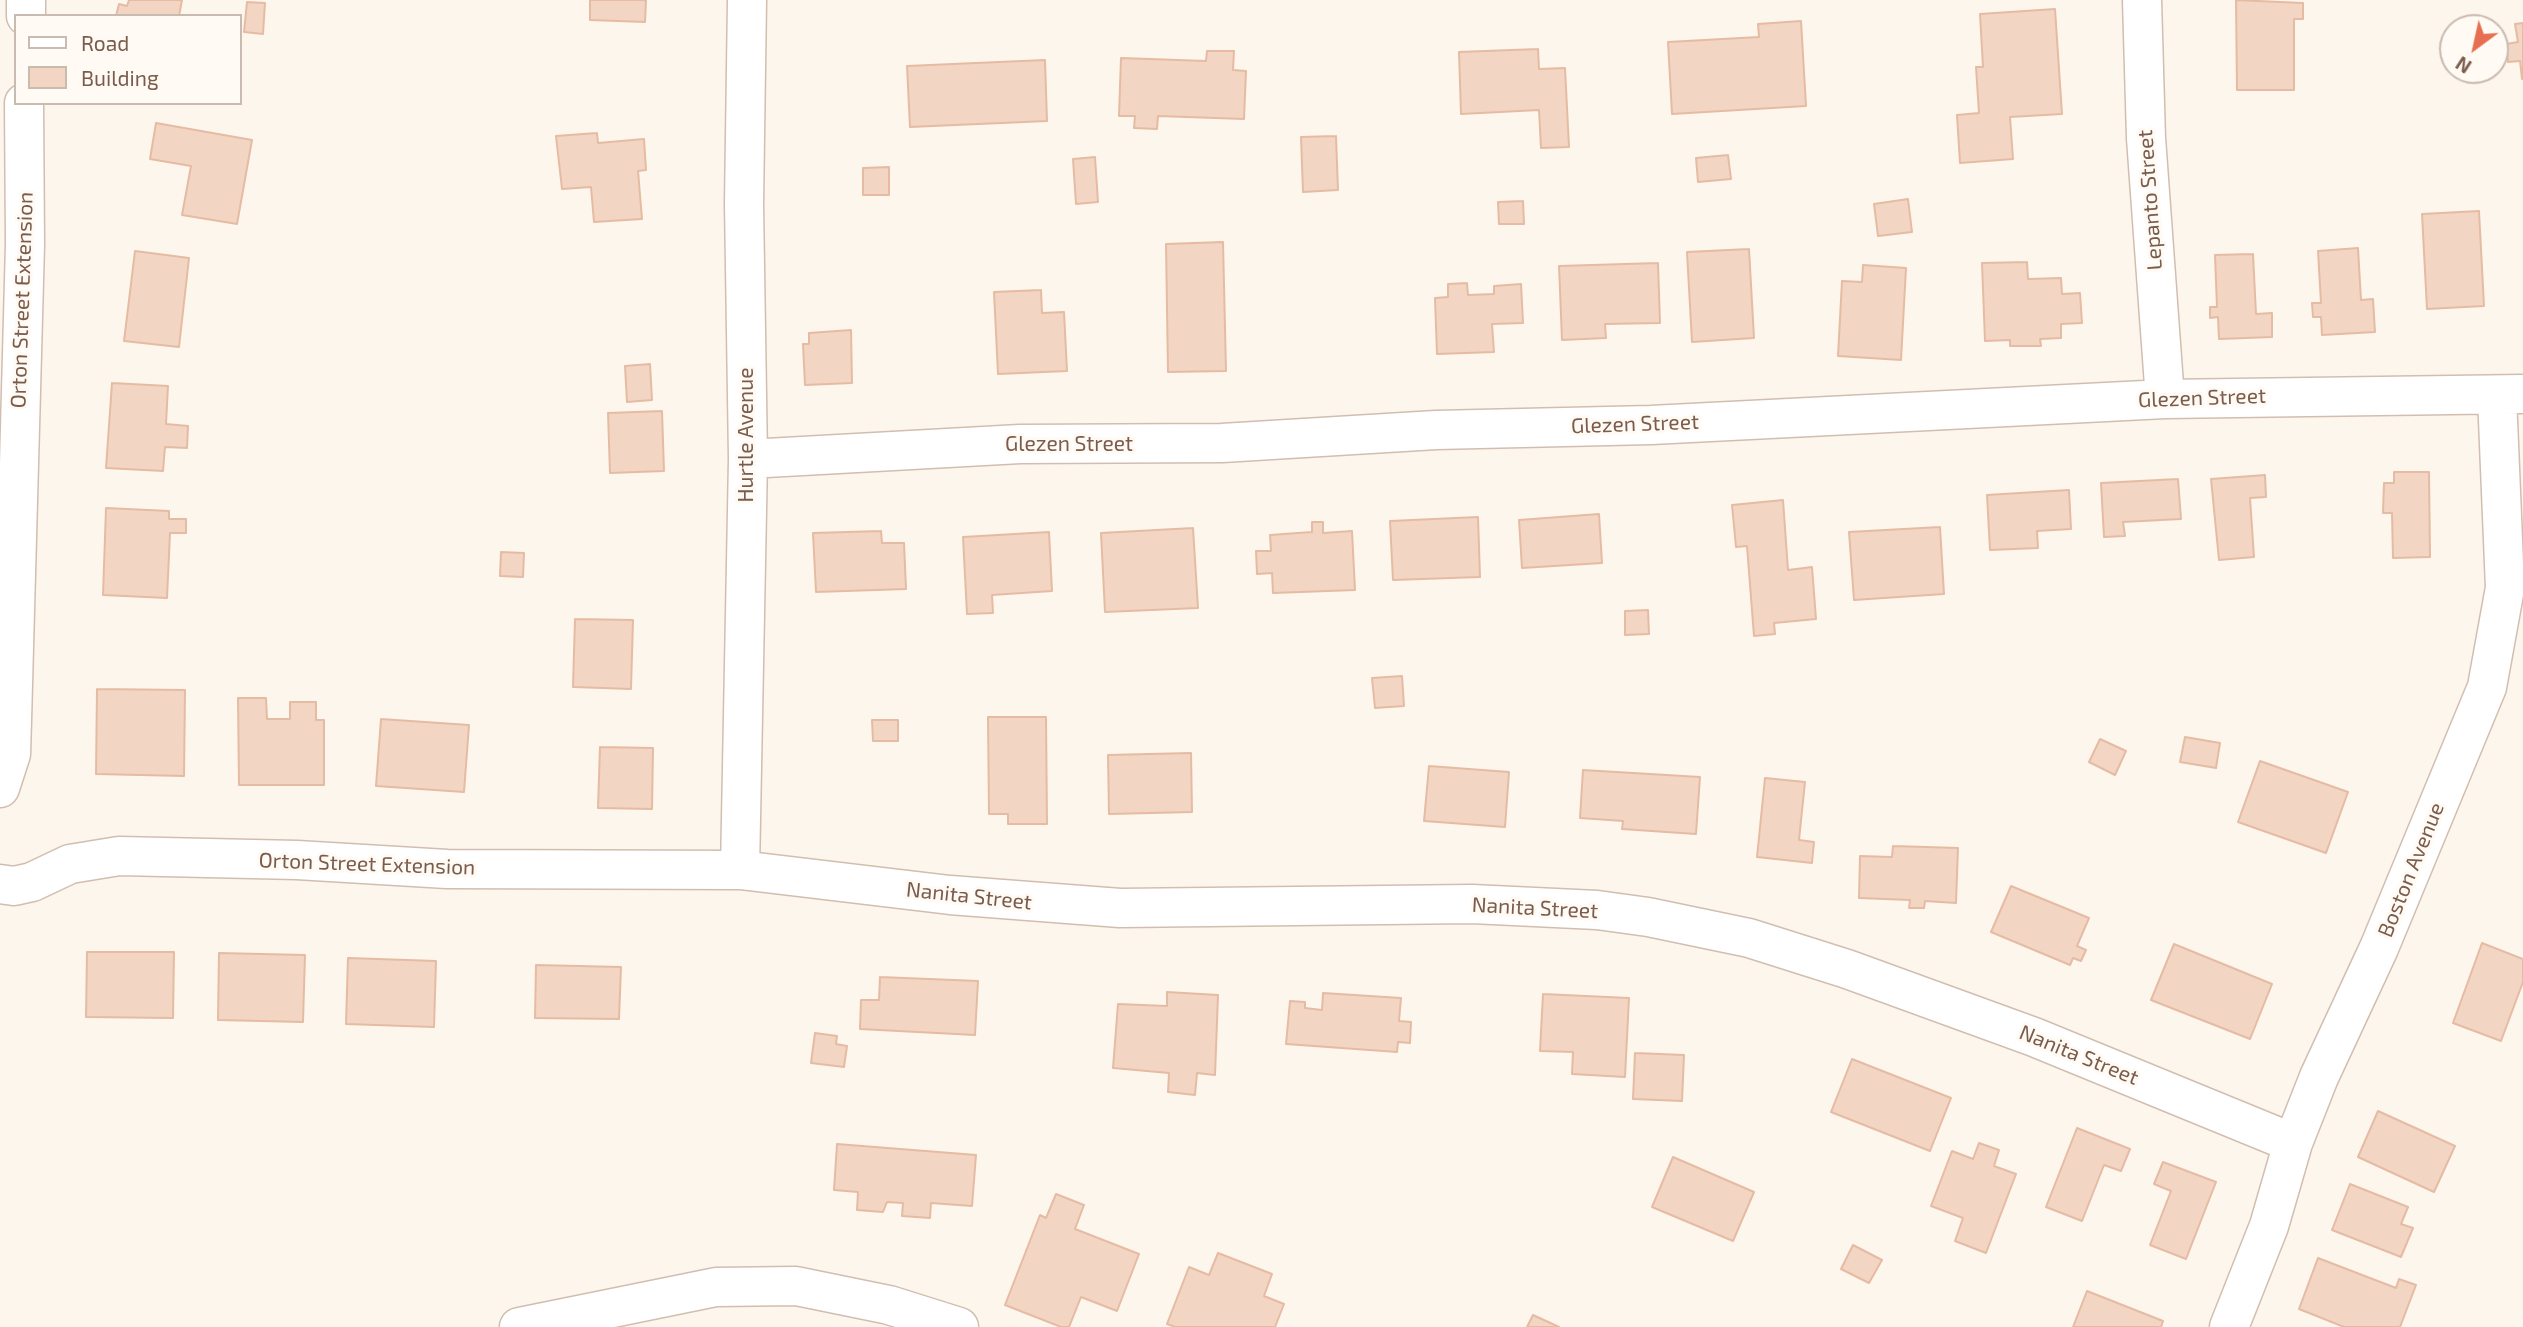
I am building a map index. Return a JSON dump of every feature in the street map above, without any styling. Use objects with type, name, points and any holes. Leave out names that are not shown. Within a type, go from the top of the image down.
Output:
[{"type":"street","name":"Hurtle Avenue","points":[[740,870],[747,459],[744,204],[747,0]]},
{"type":"street","name":"Lepanto Street","points":[[2142,0],[2150,213],[2165,399]]},
{"type":"street","name":"Orton Street Extension","points":[[0,788],[11,743],[25,244],[24,105]]},
{"type":"street","name":"Glezen Street","points":[[747,459],[1007,444],[1222,443],[1436,430],[1651,425],[2165,399],[2510,395]]},
{"type":"street","name":"Boston Avenue","points":[[2229,1327],[2269,1226],[2293,1143],[2319,1077],[2379,948],[2487,687],[2505,588],[2510,395]]},
{"type":"street","name":"Orton Street Extension","points":[[0,884],[14,886],[32,882],[70,864],[119,856],[296,860],[447,869],[740,870]]},
{"type":"street","name":"Nanita Street","points":[[740,870],[1055,905],[1250,908],[1472,904],[1572,908],[1648,917],[1749,938],[1895,986],[2057,1046],[2293,1143]]},
{"type":"street","points":[[519,1327],[716,1287],[796,1286],[889,1305],[960,1327]]},
{"type":"building","points":[[129,0],[182,0],[179,14],[116,14],[119,4],[127,6]]},
{"type":"building","points":[[590,0],[646,0],[645,22],[590,20]]},
{"type":"building","points":[[2236,0],[2303,3],[2303,19],[2294,19],[2294,90],[2237,90]]},
{"type":"building","points":[[247,2],[265,3],[263,34],[244,32]]},
{"type":"building","points":[[2055,9],[2062,114],[2010,117],[2013,159],[1960,163],[1957,115],[1979,113],[1976,67],[1983,67],[1980,14]]},
{"type":"building","points":[[1801,21],[1806,106],[1672,114],[1668,42],[1759,37],[1758,24]]},
{"type":"building","points":[[2523,23],[2523,79],[2520,61],[2509,62],[2509,44],[2518,42],[2515,24]]},
{"type":"building","points":[[1538,49],[1539,69],[1565,68],[1569,147],[1541,148],[1539,110],[1461,114],[1459,52]]},
{"type":"building","points":[[1207,51],[1234,51],[1233,70],[1246,71],[1244,119],[1158,116],[1157,129],[1134,128],[1135,116],[1119,116],[1121,58],[1206,61]]},
{"type":"building","points":[[1045,60],[1047,121],[910,127],[907,66]]},
{"type":"building","points":[[156,123],[252,140],[237,224],[182,215],[191,166],[150,159]]},
{"type":"building","points":[[597,133],[598,143],[644,139],[646,170],[638,171],[642,219],[594,222],[591,187],[562,189],[556,136]]},
{"type":"building","points":[[1336,136],[1338,190],[1303,192],[1301,137]]},
{"type":"building","points":[[1728,155],[1731,179],[1698,182],[1696,158]]},
{"type":"building","points":[[1095,157],[1098,202],[1076,204],[1073,159]]},
{"type":"building","points":[[889,167],[889,195],[863,195],[863,168]]},
{"type":"building","points":[[1908,199],[1912,232],[1878,236],[1874,204]]},
{"type":"building","points":[[1523,201],[1524,224],[1499,224],[1498,202]]},
{"type":"building","points":[[2479,211],[2484,306],[2427,309],[2422,214]]},
{"type":"building","points":[[1223,242],[1226,371],[1168,372],[1166,244]]},
{"type":"building","points":[[2358,248],[2361,300],[2373,299],[2375,332],[2322,335],[2321,317],[2313,317],[2312,303],[2321,303],[2318,251]]},
{"type":"building","points":[[1749,249],[1754,338],[1692,342],[1687,252]]},
{"type":"building","points":[[135,251],[189,258],[179,347],[124,341]]},
{"type":"building","points":[[2253,254],[2256,314],[2272,313],[2272,337],[2219,339],[2218,317],[2210,318],[2210,307],[2217,307],[2215,255]]},
{"type":"building","points":[[2027,262],[2028,279],[2061,278],[2062,294],[2080,293],[2082,323],[2061,324],[2061,338],[2040,339],[2041,346],[2010,346],[2010,340],[1985,341],[1982,263]]},
{"type":"building","points":[[1658,263],[1660,323],[1605,324],[1606,338],[1562,340],[1559,266]]},
{"type":"building","points":[[1863,265],[1906,268],[1901,360],[1838,356],[1842,281],[1862,282]]},
{"type":"building","points":[[1467,283],[1468,295],[1494,294],[1494,286],[1521,284],[1523,323],[1492,324],[1494,352],[1437,354],[1435,298],[1448,297],[1448,284]]},
{"type":"building","points":[[1041,290],[1042,313],[1064,312],[1067,371],[998,374],[994,292]]},
{"type":"building","points":[[851,330],[852,383],[805,385],[803,344],[809,344],[809,333]]},
{"type":"building","points":[[650,364],[652,400],[627,402],[625,366]]},
{"type":"building","points":[[112,383],[168,386],[166,424],[188,426],[187,448],[165,447],[163,471],[106,468]]},
{"type":"building","points":[[662,411],[664,471],[610,473],[608,413]]},
{"type":"building","points":[[2394,472],[2429,472],[2430,557],[2393,558],[2392,513],[2383,513],[2384,483],[2394,483]]},
{"type":"building","points":[[2265,475],[2266,497],[2250,498],[2254,557],[2219,560],[2211,479]]},
{"type":"building","points":[[2178,479],[2181,519],[2123,522],[2125,536],[2104,537],[2101,483]]},
{"type":"building","points":[[2069,490],[2071,529],[2037,531],[2038,548],[1990,550],[1987,495]]},
{"type":"building","points":[[1783,500],[1788,570],[1812,567],[1816,619],[1774,623],[1775,634],[1754,636],[1747,546],[1736,547],[1732,505]]},
{"type":"building","points":[[106,508],[169,511],[169,519],[186,519],[186,533],[170,533],[167,598],[103,595]]},
{"type":"building","points":[[1599,514],[1602,563],[1522,568],[1519,520]]},
{"type":"building","points":[[1478,517],[1480,577],[1393,580],[1390,521]]},
{"type":"building","points":[[1312,522],[1323,522],[1323,533],[1352,531],[1355,590],[1273,593],[1272,573],[1257,574],[1256,551],[1271,551],[1270,535],[1312,532]]},
{"type":"building","points":[[1940,527],[1944,594],[1854,600],[1849,532]]},
{"type":"building","points":[[1193,528],[1198,608],[1105,612],[1101,533]]},
{"type":"building","points":[[881,531],[882,543],[904,543],[906,589],[816,592],[813,533]]},
{"type":"building","points":[[1049,532],[1052,591],[992,595],[993,613],[967,614],[963,537]]},
{"type":"building","points":[[501,552],[524,553],[523,577],[500,576]]},
{"type":"building","points":[[1648,610],[1649,634],[1625,635],[1625,611]]},
{"type":"building","points":[[575,619],[633,620],[631,689],[573,687]]},
{"type":"building","points":[[1402,676],[1404,706],[1375,708],[1372,678]]},
{"type":"building","points":[[97,689],[185,690],[184,776],[96,774]]},
{"type":"building","points":[[238,698],[266,698],[267,719],[290,719],[290,702],[316,702],[316,720],[324,720],[324,785],[239,785]]},
{"type":"building","points":[[988,717],[1046,717],[1047,824],[1008,824],[1008,814],[989,814]]},
{"type":"building","points":[[381,719],[469,725],[464,792],[376,786]]},
{"type":"building","points":[[872,720],[898,720],[898,741],[873,741]]},
{"type":"building","points":[[2185,737],[2220,743],[2216,768],[2180,762]]},
{"type":"building","points":[[2100,739],[2126,751],[2115,775],[2089,762]]},
{"type":"building","points":[[600,747],[653,748],[652,809],[598,808]]},
{"type":"building","points":[[1191,753],[1192,812],[1109,814],[1108,755]]},
{"type":"building","points":[[2260,761],[2348,792],[2326,853],[2238,822]]},
{"type":"building","points":[[1429,766],[1509,772],[1505,827],[1424,821]]},
{"type":"building","points":[[1583,770],[1700,777],[1696,834],[1622,829],[1623,821],[1580,818]]},
{"type":"building","points":[[1765,778],[1805,782],[1799,840],[1814,842],[1812,863],[1757,857]]},
{"type":"building","points":[[1893,846],[1958,848],[1956,903],[1925,901],[1924,908],[1909,908],[1910,900],[1859,898],[1860,856],[1892,857]]},
{"type":"building","points":[[2011,886],[2089,918],[2077,946],[2086,950],[2081,961],[2073,958],[2070,965],[1991,932]]},
{"type":"building","points":[[2482,943],[2523,959],[2523,982],[2501,1041],[2453,1023]]},
{"type":"building","points":[[2174,944],[2272,984],[2250,1039],[2151,1000]]},
{"type":"building","points":[[87,952],[174,952],[173,1018],[86,1017]]},
{"type":"building","points":[[219,953],[305,955],[303,1022],[218,1020]]},
{"type":"building","points":[[348,958],[436,961],[434,1027],[346,1024]]},
{"type":"building","points":[[536,965],[621,967],[619,1019],[535,1018]]},
{"type":"building","points":[[880,977],[978,981],[975,1035],[860,1029],[861,1000],[879,1000]]},
{"type":"building","points":[[1167,992],[1218,995],[1215,1075],[1197,1073],[1195,1095],[1168,1092],[1169,1073],[1113,1068],[1118,1004],[1167,1006]]},
{"type":"building","points":[[1323,993],[1401,998],[1399,1021],[1411,1022],[1410,1043],[1398,1042],[1397,1052],[1286,1044],[1290,1001],[1305,1002],[1305,1008],[1322,1010]]},
{"type":"building","points":[[1543,994],[1629,998],[1625,1077],[1572,1074],[1573,1052],[1540,1051]]},
{"type":"building","points":[[815,1033],[837,1036],[836,1044],[847,1046],[844,1067],[811,1063]]},
{"type":"building","points":[[1635,1053],[1684,1055],[1682,1101],[1633,1099]]},
{"type":"building","points":[[1852,1059],[1951,1098],[1930,1151],[1831,1112]]},
{"type":"building","points":[[2378,1111],[2455,1146],[2434,1192],[2358,1157]]},
{"type":"building","points":[[2077,1128],[2130,1149],[2121,1171],[2104,1165],[2082,1221],[2046,1207]]},
{"type":"building","points":[[1979,1143],[1999,1150],[1994,1166],[2016,1174],[1986,1253],[1955,1241],[1963,1218],[1931,1206],[1952,1151],[1973,1159]]},
{"type":"building","points":[[837,1144],[976,1155],[972,1206],[931,1203],[930,1218],[902,1216],[903,1203],[887,1202],[883,1212],[857,1210],[858,1192],[834,1190]]},
{"type":"building","points":[[1673,1157],[1754,1192],[1733,1241],[1652,1207]]},
{"type":"building","points":[[2163,1162],[2216,1182],[2186,1259],[2150,1245],[2171,1191],[2154,1184]]},
{"type":"building","points":[[2350,1184],[2408,1207],[2401,1224],[2413,1228],[2401,1257],[2332,1230]]},
{"type":"building","points":[[1056,1194],[1084,1205],[1075,1229],[1139,1254],[1117,1311],[1081,1297],[1069,1327],[1061,1327],[1005,1305],[1040,1215],[1046,1218]]},
{"type":"building","points":[[1853,1245],[1882,1260],[1869,1283],[1841,1269]]},
{"type":"building","points":[[1218,1253],[1272,1274],[1264,1296],[1284,1304],[1275,1327],[1175,1327],[1167,1324],[1189,1267],[1209,1275]]},
{"type":"building","points":[[2318,1258],[2396,1288],[2399,1279],[2416,1285],[2400,1327],[2344,1327],[2299,1309]]},
{"type":"building","points":[[2087,1291],[2163,1321],[2161,1327],[2073,1327]]},
{"type":"building","points":[[1533,1315],[1559,1327],[1527,1327]]}]
